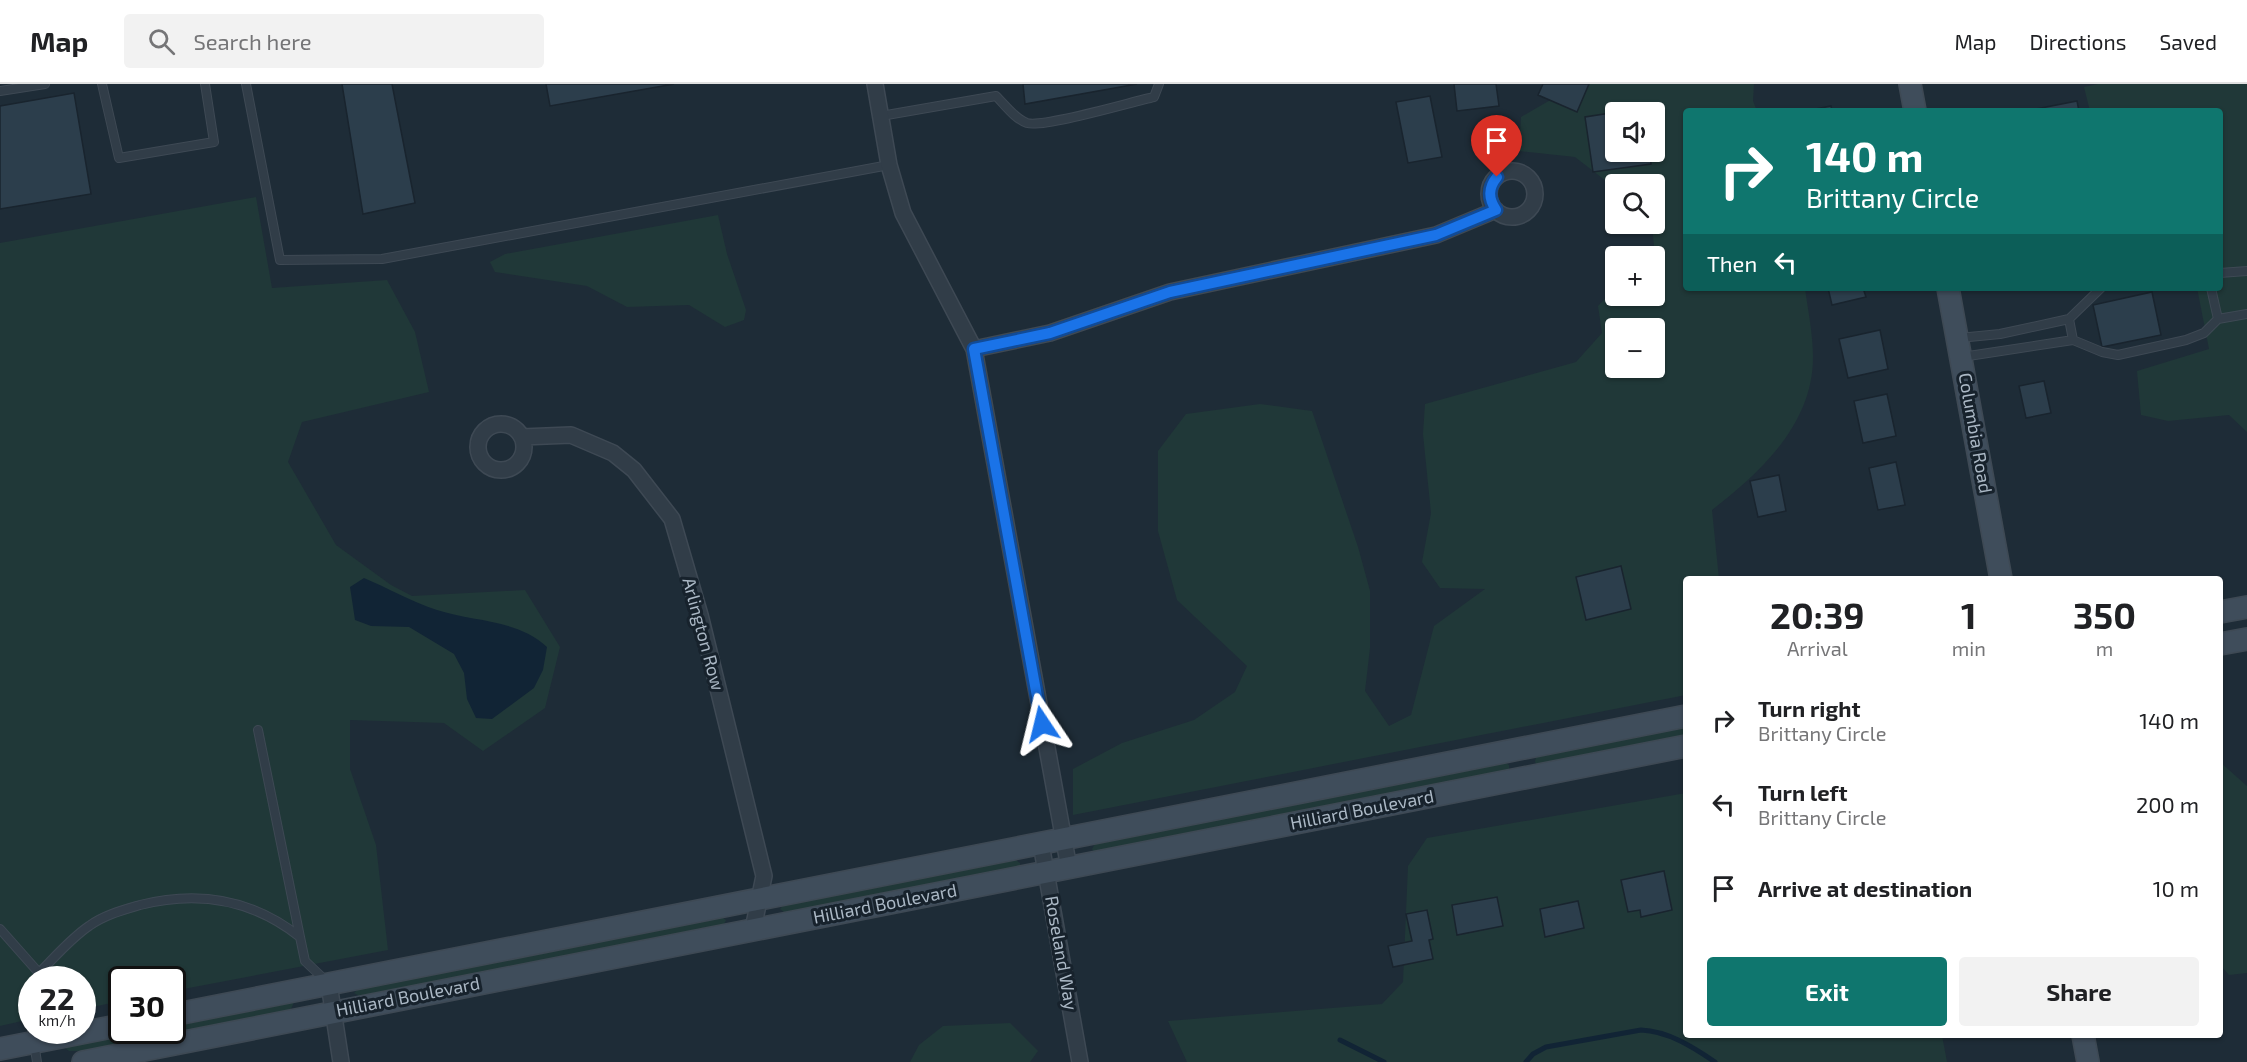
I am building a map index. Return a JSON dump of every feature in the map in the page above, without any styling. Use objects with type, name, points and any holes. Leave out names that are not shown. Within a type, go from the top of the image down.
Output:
[{"type":"main road","points":[[1910,84],[1915,108]]},
{"type":"main road","name":"Columbia Road","points":[[1949,291],[2000,576]]},
{"type":"main road","points":[[2223,611],[2247,607]]},
{"type":"main road","points":[[2223,643],[2247,639]]},
{"type":"main road","name":"Hilliard Boulevard","points":[[186,1012],[1683,717]]},
{"type":"main road","name":"Hilliard Boulevard","points":[[83,1062],[1683,747]]},
{"type":"main road","points":[[2084,1038],[2088,1062]]},
{"type":"main road","points":[[0,1049],[21,1044]]},
{"type":"street","points":[[875,84],[889,165],[903,213],[916,244],[974,349],[1068,868]]},
{"type":"street","points":[[974,349],[1050,333],[1170,292],[1436,235],[1496,210]]},
{"type":"street","name":"Arlington Row","points":[[522,437],[571,435],[613,453],[634,470],[672,519],[699,615],[764,876],[757,900],[753,929]]},
{"type":"street","name":"Roseland Way","points":[[1041,844],[1080,1062]]},
{"type":"street","points":[[329,984],[341,1062]]},
{"type":"lane","points":[[0,91],[45,84]]},
{"type":"lane","points":[[102,84],[119,158],[214,142],[205,84]]},
{"type":"lane","points":[[246,84],[280,260],[394,257],[889,165]]},
{"type":"lane","points":[[881,116],[996,96],[1019,120],[1030,124],[1081,115],[1154,97],[1158,84]]},
{"type":"lane","points":[[2223,273],[2247,271]]},
{"type":"lane","points":[[1959,347],[2000,334],[2069,319],[2098,291]]},
{"type":"lane","points":[[2212,291],[2218,319]]},
{"type":"lane","points":[[1959,347],[2073,340],[2102,352],[2118,355],[2186,340],[2204,333],[2218,319],[2247,314]]},
{"type":"lane","points":[[2069,319],[2073,340]]},
{"type":"lane","points":[[258,730],[304,961],[329,984]]},
{"type":"lane","points":[[48,966],[90,925],[121,911],[178,898],[206,897],[251,908],[283,923],[300,937]]},
{"type":"lane","points":[[0,929],[30,966]]},
{"type":"green space","points":[[1578,84],[1754,84],[1753,101],[1756,108],[1683,108],[1683,291],[1805,291],[1813,357],[1811,381],[1804,404],[1794,425],[1765,463],[1712,510],[1719,576],[1683,576],[1683,696],[1073,815],[1073,769],[1122,743],[1194,720],[1235,692],[1247,666],[1177,600],[1158,531],[1158,451],[1186,414],[1260,404],[1312,411],[1358,547],[1370,591],[1370,648],[1365,691],[1389,726],[1411,715],[1434,626],[1485,589],[1440,588],[1422,562],[1431,513],[1423,434],[1425,404],[1576,362],[1602,333],[1598,306],[1605,299],[1605,306],[1665,306],[1665,246],[1654,246],[1653,234],[1665,234],[1665,174],[1605,174],[1605,180],[1575,157],[1519,151],[1521,117]]},
{"type":"green space","points":[[2098,84],[2247,84],[2247,432],[2229,415],[2168,421],[2141,415],[2137,371],[2209,349],[2198,291],[2223,291],[2223,108],[2089,108],[2084,87]]},
{"type":"green space","points":[[256,197],[272,288],[387,280],[415,332],[429,392],[302,422],[288,462],[336,545],[391,585],[412,596],[525,590],[560,647],[545,708],[483,751],[444,723],[350,720],[350,769],[376,845],[388,950],[186,989],[186,966],[108,966],[108,1004],[96,1006],[96,966],[18,966],[18,1022],[0,1026],[0,243]]},
{"type":"green space","points":[[718,215],[727,254],[746,310],[744,320],[725,327],[689,305],[627,307],[587,286],[495,272],[490,262],[505,254]]},
{"type":"green space","points":[[1683,727],[1683,739],[1537,765],[1536,756]]},
{"type":"green space","points":[[1504,762],[1509,765],[1509,771],[1094,852],[1092,849],[1096,842]]},
{"type":"green space","points":[[2223,765],[2247,786],[2247,973],[2229,975],[2223,968]]},
{"type":"green space","points":[[1683,794],[1683,1038],[1943,1038],[1947,1062],[1187,1062],[1168,1021],[1382,1004],[1403,982],[1408,866],[1427,838]]},
{"type":"green space","points":[[1013,858],[1020,863],[1020,867],[785,913],[780,909],[785,903]]},
{"type":"green space","points":[[720,916],[726,920],[723,926],[362,997],[354,993],[361,986]]},
{"type":"green space","points":[[295,1000],[291,1009],[284,1013],[186,1032],[186,1021]]},
{"type":"green space","points":[[1010,1023],[1038,1051],[1030,1062],[910,1062],[919,1045],[943,1026]]},
{"type":"green space","points":[[108,1037],[108,1044],[122,1044],[85,1051],[69,1051],[63,1046],[96,1044],[96,1039]]},
{"type":"water","points":[[364,578],[428,607],[509,626],[535,638],[547,647],[543,670],[534,688],[492,719],[476,718],[467,699],[464,673],[454,654],[409,627],[371,626],[355,620],[350,587]]},
{"type":"building","points":[[342,84],[392,84],[415,203],[363,214]]},
{"type":"building","points":[[546,84],[674,84],[550,106]]},
{"type":"building","points":[[1023,84],[1137,84],[1025,104]]},
{"type":"building","points":[[1454,84],[1496,84],[1499,106],[1457,111]]},
{"type":"building","points":[[1543,84],[1589,84],[1577,112],[1538,95]]},
{"type":"building","points":[[74,93],[91,194],[0,209],[0,106]]},
{"type":"building","points":[[1430,96],[1442,157],[1408,163],[1396,102]]},
{"type":"building","points":[[2077,101],[2078,108],[2041,108]]},
{"type":"building","points":[[1605,114],[1605,162],[1651,162],[1651,164],[1593,172],[1585,117]]},
{"type":"building","points":[[1829,291],[1864,291],[1866,297],[1832,305]]},
{"type":"building","points":[[2152,292],[2161,335],[2102,347],[2093,305]]},
{"type":"building","points":[[1880,330],[1888,369],[1848,378],[1839,339]]},
{"type":"building","points":[[2044,381],[2051,413],[2026,418],[2019,386]]},
{"type":"building","points":[[1887,394],[1896,436],[1863,443],[1854,401]]},
{"type":"building","points":[[1896,462],[1905,505],[1878,510],[1869,468]]},
{"type":"building","points":[[1779,475],[1786,511],[1758,517],[1750,481]]},
{"type":"building","points":[[1621,566],[1631,609],[1586,620],[1576,577]]},
{"type":"building","points":[[1664,871],[1672,910],[1641,917],[1640,910],[1628,912],[1621,880]]},
{"type":"building","points":[[1497,897],[1503,926],[1457,935],[1452,905]]},
{"type":"building","points":[[1578,901],[1584,928],[1545,937],[1540,909]]},
{"type":"building","points":[[1427,910],[1433,939],[1429,940],[1433,959],[1393,967],[1388,946],[1412,941],[1406,914]]},
{"type":"waterway","points":[[1526,1062],[1533,1054],[1546,1047],[1641,1030],[1661,1033],[1715,1062]]},
{"type":"waterway","points":[[1340,1040],[1384,1062]]},
{"type":"route","points":[[1042,724],[974,349],[1050,333],[1170,292],[1436,235],[1496,210],[1492,204],[1490,190],[1497,177]]}]
